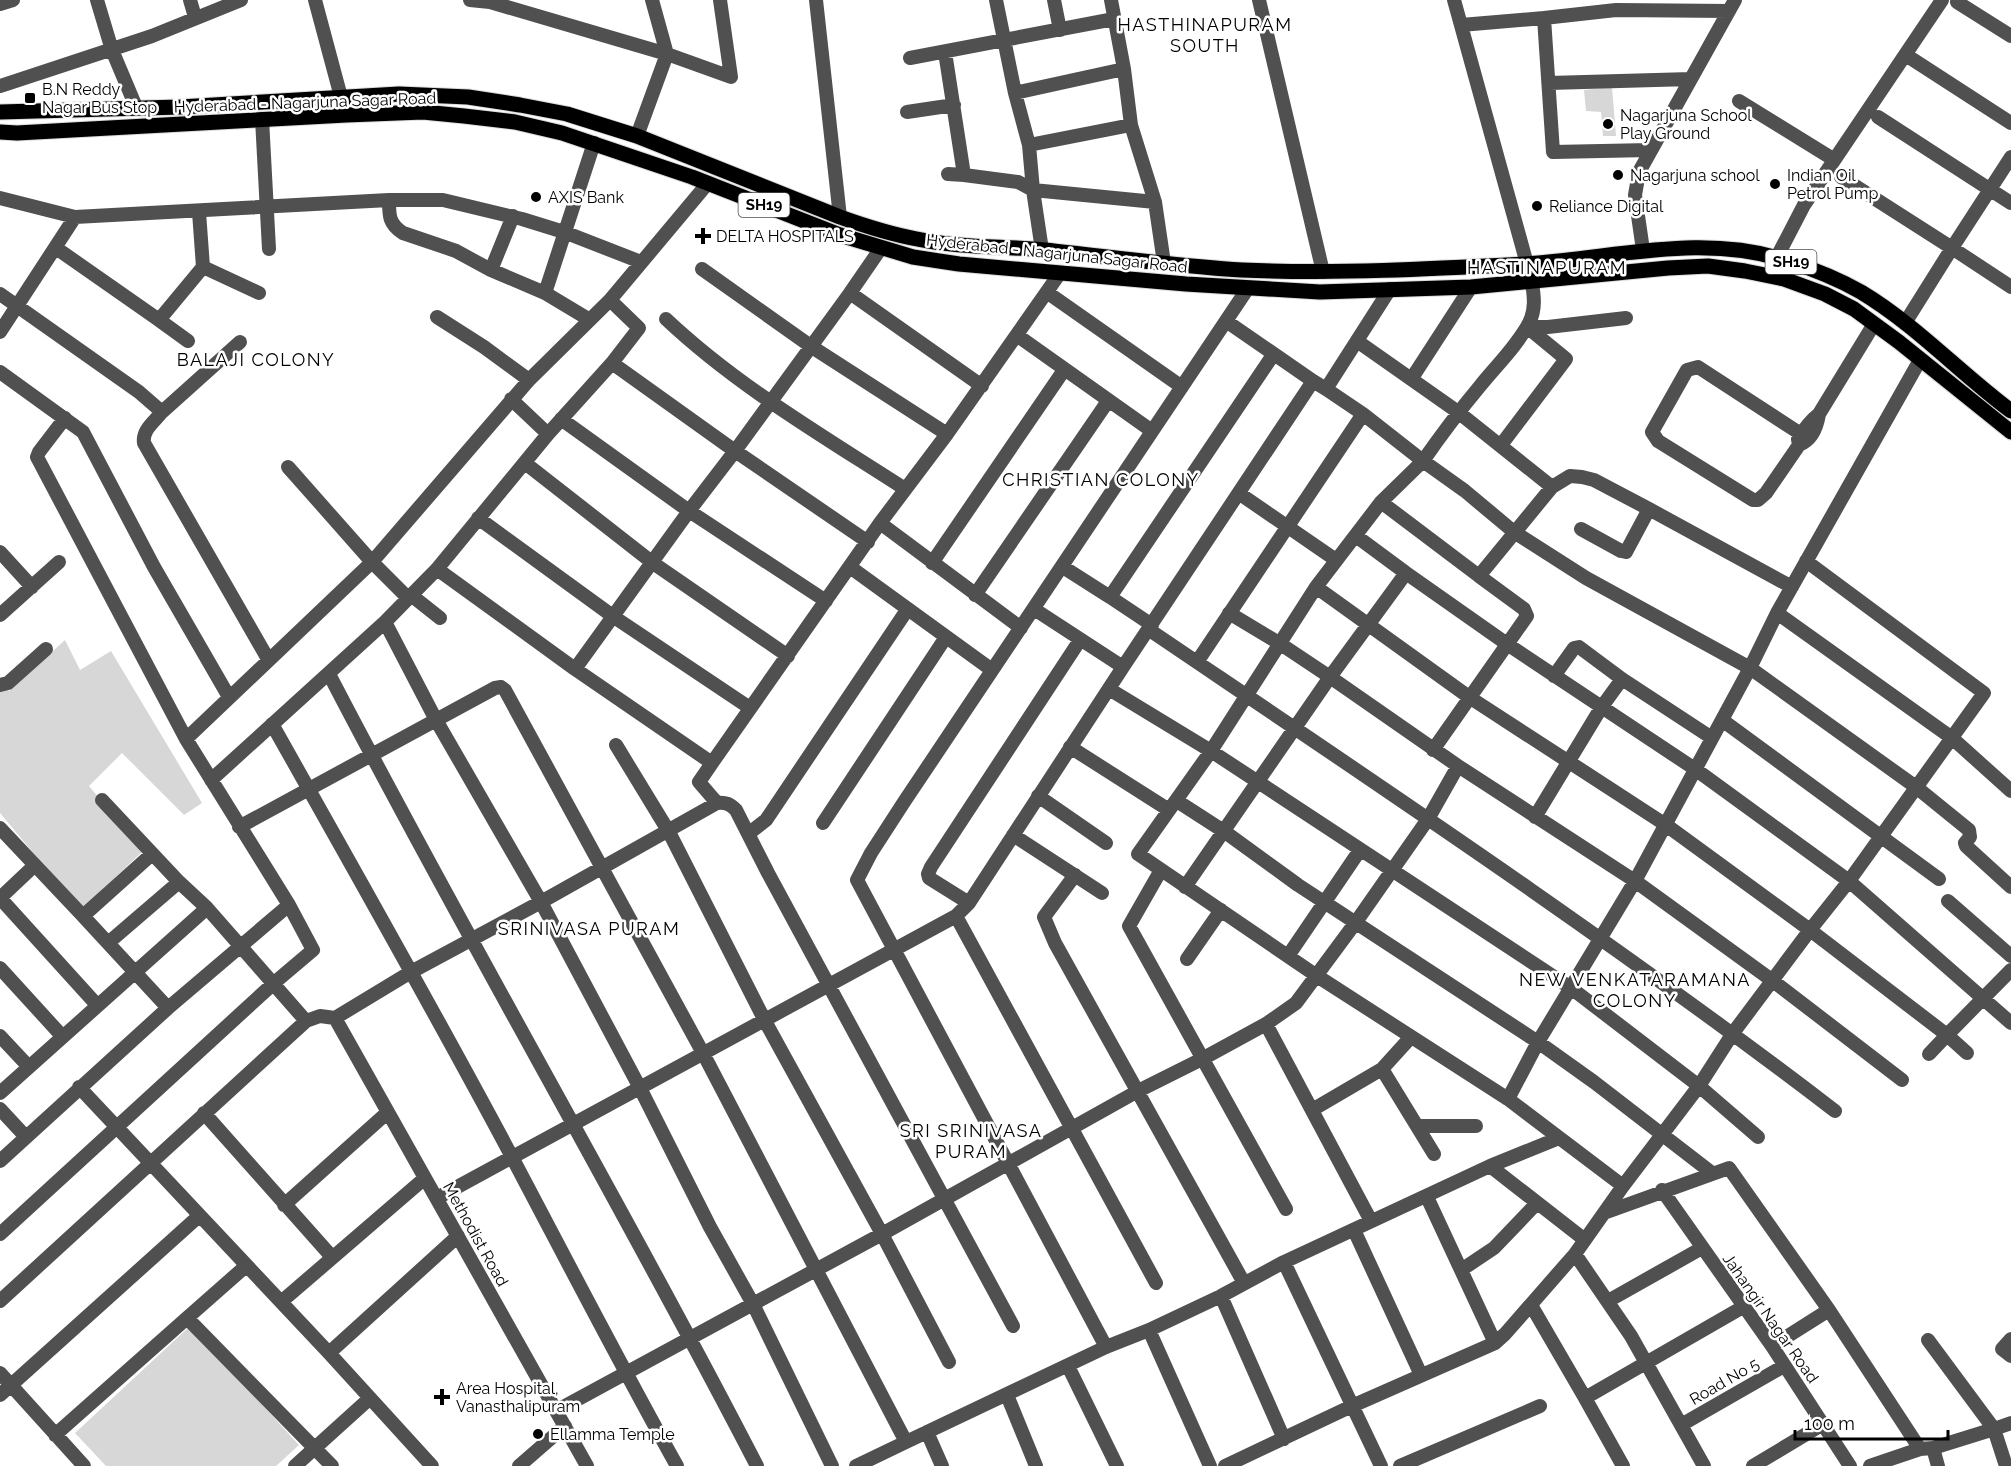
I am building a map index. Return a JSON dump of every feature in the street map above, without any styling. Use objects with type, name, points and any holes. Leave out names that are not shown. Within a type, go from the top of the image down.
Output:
[{"type":"main road","name":"Hyderabad - Nagarjuna Sagar Road","points":[[0,112],[219,104],[399,94],[478,99],[567,114],[637,136],[840,217],[918,239],[950,244],[1042,250],[1244,270],[1323,272],[1526,264],[1643,250],[1709,247],[1777,257],[1833,277],[1863,293],[1905,323],[2011,411]]},
{"type":"main road","points":[[216,122],[219,104]]},
{"type":"main road","name":"Hyderabad - Nagarjuna Sagar Road","points":[[0,132],[17,133],[423,112],[515,122],[594,143],[708,183],[840,235],[913,256],[959,264],[1248,288],[1320,292],[1471,288],[1708,266],[1784,279],[1825,294],[1854,309],[2011,432]]},
{"type":"street","points":[[0,4],[13,0]]},
{"type":"street","points":[[97,0],[112,50],[136,107]]},
{"type":"street","points":[[190,0],[195,17]]},
{"type":"street","points":[[0,86],[112,50],[241,0]]},
{"type":"street","points":[[315,0],[341,97]]},
{"type":"street","points":[[470,0],[490,1],[667,54],[731,77],[720,0]]},
{"type":"street","points":[[637,136],[667,54],[652,0]]},
{"type":"street","points":[[816,0],[840,217]]},
{"type":"street","points":[[996,0],[1015,93],[1029,144],[1042,250]]},
{"type":"street","points":[[1054,0],[1060,30]]},
{"type":"street","points":[[1111,0],[1124,69],[1131,125],[1155,202],[1164,263]]},
{"type":"street","points":[[1259,0],[1323,272]]},
{"type":"street","points":[[1454,0],[1532,282],[1534,301],[1528,325],[1458,412],[1423,461],[1381,502],[1316,587],[1211,750],[1138,854],[1317,976],[1508,1100],[1623,1186]]},
{"type":"street","points":[[1777,257],[1804,205],[1833,159],[1942,0]]},
{"type":"street","points":[[1957,2],[2010,32]]},
{"type":"street","points":[[1461,25],[1544,18],[1615,5],[1732,6],[1639,172],[1635,195],[1643,250]]},
{"type":"street","points":[[1544,18],[1553,152],[1650,150]]},
{"type":"street","points":[[910,58],[1114,19]]},
{"type":"street","points":[[945,52],[964,175]]},
{"type":"street","points":[[1912,59],[2011,123]]},
{"type":"street","points":[[1015,93],[1124,69]]},
{"type":"street","points":[[1549,83],[1691,79]]},
{"type":"street","points":[[1738,101],[1833,159]]},
{"type":"street","points":[[907,112],[954,105]]},
{"type":"street","points":[[1878,117],[2011,203]]},
{"type":"street","points":[[262,119],[269,249]]},
{"type":"street","points":[[1029,144],[1131,125]]},
{"type":"street","points":[[545,293],[594,143]]},
{"type":"street","points":[[1905,323],[2011,156]]},
{"type":"street","points":[[948,174],[1018,182],[1033,190],[1155,202]]},
{"type":"street","points":[[1841,177],[2011,287]]},
{"type":"street","points":[[186,739],[372,562],[511,399],[610,300],[708,183]]},
{"type":"street","points":[[389,200],[389,220],[396,229],[456,251],[491,270],[545,293],[590,320]]},
{"type":"street","points":[[2,203],[75,217],[389,200],[443,200],[513,216],[564,232],[641,262]]},
{"type":"street","points":[[159,320],[203,267],[199,212]]},
{"type":"street","points":[[491,270],[513,216]]},
{"type":"street","points":[[0,332],[75,217]]},
{"type":"street","points":[[56,248],[188,341]]},
{"type":"street","points":[[575,669],[689,511],[812,347],[881,248]]},
{"type":"street","points":[[203,267],[259,293]]},
{"type":"street","points":[[702,269],[812,347],[947,434]]},
{"type":"street","points":[[717,803],[699,782],[880,523],[1048,294],[1060,273]]},
{"type":"street","points":[[1106,1347],[857,880],[898,810],[1248,288]]},
{"type":"street","points":[[1412,378],[1471,288]]},
{"type":"street","points":[[1326,389],[1390,289]]},
{"type":"street","points":[[850,293],[982,386]]},
{"type":"street","points":[[0,294],[140,392],[162,412]]},
{"type":"street","points":[[1048,294],[1182,387]]},
{"type":"street","points":[[211,780],[385,622],[437,568],[548,434],[612,363],[639,328],[610,300]]},
{"type":"street","points":[[438,317],[529,380]]},
{"type":"street","points":[[1528,325],[1548,327],[1626,318]]},
{"type":"street","points":[[666,319],[680,333],[770,402],[905,489]]},
{"type":"street","points":[[1226,321],[1363,414],[1465,491],[1514,532],[1586,578],[1750,668],[1916,787],[1969,830],[1970,837],[1965,843],[1966,846],[2011,887]]},
{"type":"street","points":[[1800,440],[1698,367],[1687,370],[1652,432],[1658,441],[1753,500],[1758,500],[1766,493],[1800,440],[1810,421],[1819,414],[1874,324]]},
{"type":"street","points":[[1501,445],[1566,359],[1528,325]]},
{"type":"street","points":[[1018,336],[1152,430]]},
{"type":"street","points":[[1357,341],[1458,412],[1552,487]]},
{"type":"street","points":[[240,342],[162,412],[143,437],[144,444],[268,659]]},
{"type":"street","points":[[1110,597],[1273,355]]},
{"type":"street","points":[[1508,1100],[1538,1042],[1635,881],[1750,668],[1777,613],[1920,360]]},
{"type":"street","points":[[612,363],[868,542]]},
{"type":"street","points":[[932,563],[1064,370]]},
{"type":"street","points":[[2,377],[65,418],[87,437],[154,567],[229,697]]},
{"type":"street","points":[[437,1198],[830,987],[957,916],[969,903],[1313,381]]},
{"type":"street","points":[[511,399],[548,434]]},
{"type":"street","points":[[975,595],[1108,401]]},
{"type":"street","points":[[1197,662],[1363,414]]},
{"type":"street","points":[[0,1234],[313,950],[290,905],[239,827],[186,739],[37,457],[65,418]]},
{"type":"street","points":[[561,419],[689,511],[826,601]]},
{"type":"street","points":[[525,463],[653,563],[788,656]]},
{"type":"street","points":[[288,467],[372,562],[409,597],[440,618]]},
{"type":"street","points":[[1479,576],[1552,487],[1570,476],[1594,480],[1792,586]]},
{"type":"street","points":[[1240,494],[1336,560]]},
{"type":"street","points":[[1381,502],[1526,613],[1525,621],[1433,750]]},
{"type":"street","points":[[1581,529],[1626,552],[1649,509]]},
{"type":"street","points":[[478,518],[614,616],[750,708]]},
{"type":"street","points":[[880,523],[1021,628]]},
{"type":"street","points":[[1356,536],[1507,644],[1695,769],[1849,881],[2011,1023]]},
{"type":"street","points":[[1,556],[32,587]]},
{"type":"street","points":[[1225,1466],[1420,1375],[1495,1343],[1575,1254],[1699,1086],[1733,1033],[1849,881],[1984,693],[1806,561]]},
{"type":"street","points":[[0,615],[59,562]]},
{"type":"street","points":[[850,567],[993,670]]},
{"type":"street","points":[[1063,567],[1110,597],[1197,662],[1600,938],[1733,1033],[1835,1111]]},
{"type":"street","points":[[437,568],[575,669],[712,763]]},
{"type":"street","points":[[1185,886],[1225,832],[1366,625],[1406,573]]},
{"type":"street","points":[[1316,587],[1469,697],[1666,825],[1810,930],[1947,1035],[1967,1053]]},
{"type":"street","points":[[1034,609],[1123,667]]},
{"type":"street","points":[[748,834],[766,820],[908,610]]},
{"type":"street","points":[[1229,613],[1279,643],[1433,750],[1635,881],[1773,981],[1902,1080]]},
{"type":"street","points":[[1777,613],[1952,738],[2011,791]]},
{"type":"street","points":[[385,622],[436,720],[541,902],[640,1088],[710,1227],[753,1304],[832,1466]]},
{"type":"street","points":[[823,823],[946,637]]},
{"type":"street","points":[[969,903],[929,878],[928,874],[1080,640]]},
{"type":"street","points":[[1554,676],[1574,648],[1579,647],[1622,679],[1712,738]]},
{"type":"street","points":[[0,685],[8,683],[46,649]]},
{"type":"street","points":[[329,674],[471,940],[691,1338],[757,1466]]},
{"type":"street","points":[[1535,817],[1601,708],[1622,679]]},
{"type":"street","points":[[239,827],[495,688],[501,687],[505,690],[704,1054],[906,1442]]},
{"type":"street","points":[[1109,689],[1211,750],[1572,988],[1699,1086],[1758,1137]]},
{"type":"street","points":[[1722,720],[1939,879]]},
{"type":"street","points":[[272,724],[411,972],[512,1158],[624,1373],[677,1466]]},
{"type":"street","points":[[616,745],[669,832],[765,1021],[882,1234],[949,1362]]},
{"type":"street","points":[[1070,747],[1173,806],[1225,832],[1325,902],[1538,1042],[1664,1134],[1712,1173]]},
{"type":"street","points":[[556,1411],[882,1234],[1138,1091],[1266,1024],[1296,1003],[1428,819],[1458,766]]},
{"type":"street","points":[[1038,796],[1106,843]]},
{"type":"street","points":[[102,800],[179,882],[207,908],[306,1021]]},
{"type":"street","points":[[0,1301],[306,1021],[320,1016],[335,1018],[411,972],[669,832],[717,803],[729,804],[736,810],[1013,1326]]},
{"type":"street","points":[[0,828],[168,1008]]},
{"type":"street","points":[[1014,835],[1102,893]]},
{"type":"street","points":[[1288,956],[1360,850]]},
{"type":"street","points":[[83,916],[152,854]]},
{"type":"street","points":[[34,865],[0,898],[97,1005]]},
{"type":"street","points":[[1161,870],[1129,926],[1286,1209]]},
{"type":"street","points":[[1075,875],[1044,917],[1055,943],[1244,1283]]},
{"type":"street","points":[[108,943],[179,882]]},
{"type":"street","points":[[1948,901],[2011,956]]},
{"type":"street","points":[[0,1161],[168,1008],[290,905]]},
{"type":"street","points":[[0,1093],[207,908]]},
{"type":"street","points":[[1187,959],[1221,910]]},
{"type":"street","points":[[957,916],[1156,1283]]},
{"type":"street","points":[[0,968],[63,1036]]},
{"type":"street","points":[[1929,1054],[2011,970]]},
{"type":"street","name":"Methodist Road","points":[[335,1018],[587,1466]]},
{"type":"street","points":[[1266,1024],[1371,1221]]},
{"type":"street","points":[[0,1036],[29,1067]]},
{"type":"street","points":[[1312,1110],[1382,1069],[1411,1036]]},
{"type":"street","points":[[1382,1069],[1434,1154]]},
{"type":"street","points":[[79,1087],[432,1466]]},
{"type":"street","points":[[0,1109],[26,1137]]},
{"type":"street","points":[[284,1206],[388,1112]]},
{"type":"street","points":[[204,1113],[284,1206],[332,1257]]},
{"type":"street","points":[[1417,1126],[1476,1126]]},
{"type":"street","points":[[856,1466],[1106,1347],[1149,1330],[1221,1296],[1284,1262],[1371,1221],[1490,1166],[1558,1138]]},
{"type":"street","points":[[1490,1166],[1585,1240]]},
{"type":"street","points":[[1604,1213],[1662,1190],[1729,1168],[1938,1466]]},
{"type":"street","points":[[281,1302],[425,1178]]},
{"type":"street","name":"Jahangir Nagar Road","points":[[1662,1190],[1772,1346],[1851,1466]]},
{"type":"street","points":[[1427,1197],[1495,1343]]},
{"type":"street","points":[[1461,1270],[1494,1248],[1537,1203]]},
{"type":"street","points":[[0,1395],[199,1216]]},
{"type":"street","points":[[1354,1230],[1420,1375]]},
{"type":"street","points":[[329,1353],[458,1236]]},
{"type":"street","points":[[1608,1301],[1702,1248]]},
{"type":"street","points":[[1575,1254],[1646,1362],[1704,1466]]},
{"type":"street","points":[[1284,1262],[1381,1466]]},
{"type":"street","points":[[56,1435],[246,1266]]},
{"type":"street","points":[[1221,1296],[1284,1439]]},
{"type":"street","points":[[1531,1305],[1623,1466]]},
{"type":"street","points":[[1585,1398],[1743,1307]]},
{"type":"street","points":[[1772,1346],[1829,1310]]},
{"type":"street","points":[[188,1318],[332,1466]]},
{"type":"street","points":[[1149,1330],[1210,1466]]},
{"type":"street","points":[[2011,1339],[2002,1349],[2011,1356]]},
{"type":"street","points":[[1928,1340],[1994,1429],[2006,1466]]},
{"type":"street","points":[[1068,1366],[1117,1466]]},
{"type":"street","name":"Road No 5","points":[[1681,1425],[1784,1366]]},
{"type":"street","points":[[0,1374],[84,1466]]},
{"type":"street","points":[[1007,1395],[1036,1466]]},
{"type":"street","points":[[295,1466],[369,1399]]},
{"type":"street","points":[[1400,1466],[1540,1406]]},
{"type":"street","points":[[1870,1466],[2011,1423]]},
{"type":"street","points":[[1753,1466],[1823,1424]]},
{"type":"street","points":[[519,1466],[565,1426]]},
{"type":"street","points":[[927,1432],[942,1466]]},
{"type":"shaded area","name":"Nagarjuna School Play Ground","points":[[1612,87],[1616,136],[1603,136],[1601,112],[1586,111],[1584,90]]},
{"type":"shaded area","points":[[65,640],[80,670],[111,651],[202,803],[184,815],[122,753],[89,786],[143,851],[81,910],[0,813],[0,683],[9,691]]},
{"type":"shaded area","points":[[190,1326],[299,1445],[276,1466],[106,1466],[75,1433]]},
{"type":"place","name":"B.N Reddy Nagar Bus Stop","points":[[30,98]]},
{"type":"place","name":"Nagarjuna School Play Ground","points":[[1608,124]]},
{"type":"place","name":"Nagarjuna school","points":[[1618,175]]},
{"type":"place","name":"Indian Oil Petrol Pump","points":[[1775,184]]},
{"type":"place","name":"AXIS Bank","points":[[536,197]]},
{"type":"place","name":"Reliance Digital","points":[[1537,206]]},
{"type":"place","name":"DELTA HOSPITALS","points":[[703,236]]},
{"type":"place","name":"Area Hospital, Vanasthalipuram","points":[[442,1397]]},
{"type":"place","name":"Ellamma Temple","points":[[538,1434]]},
{"type":"district","name":"HASTHINAPURAM SOUTH","points":[[1205,36]]},
{"type":"district","name":"HASTINAPURAM","points":[[1547,268]]},
{"type":"district","name":"BALAJI COLONY","points":[[256,360]]},
{"type":"district","name":"CHRISTIAN COLONY","points":[[1101,480]]},
{"type":"district","name":"SRINIVASA PURAM","points":[[589,929]]},
{"type":"district","name":"NEW VENKATARAMANA COLONY","points":[[1635,990]]},
{"type":"district","name":"SRI SRINIVASA PURAM","points":[[971,1141]]}]
